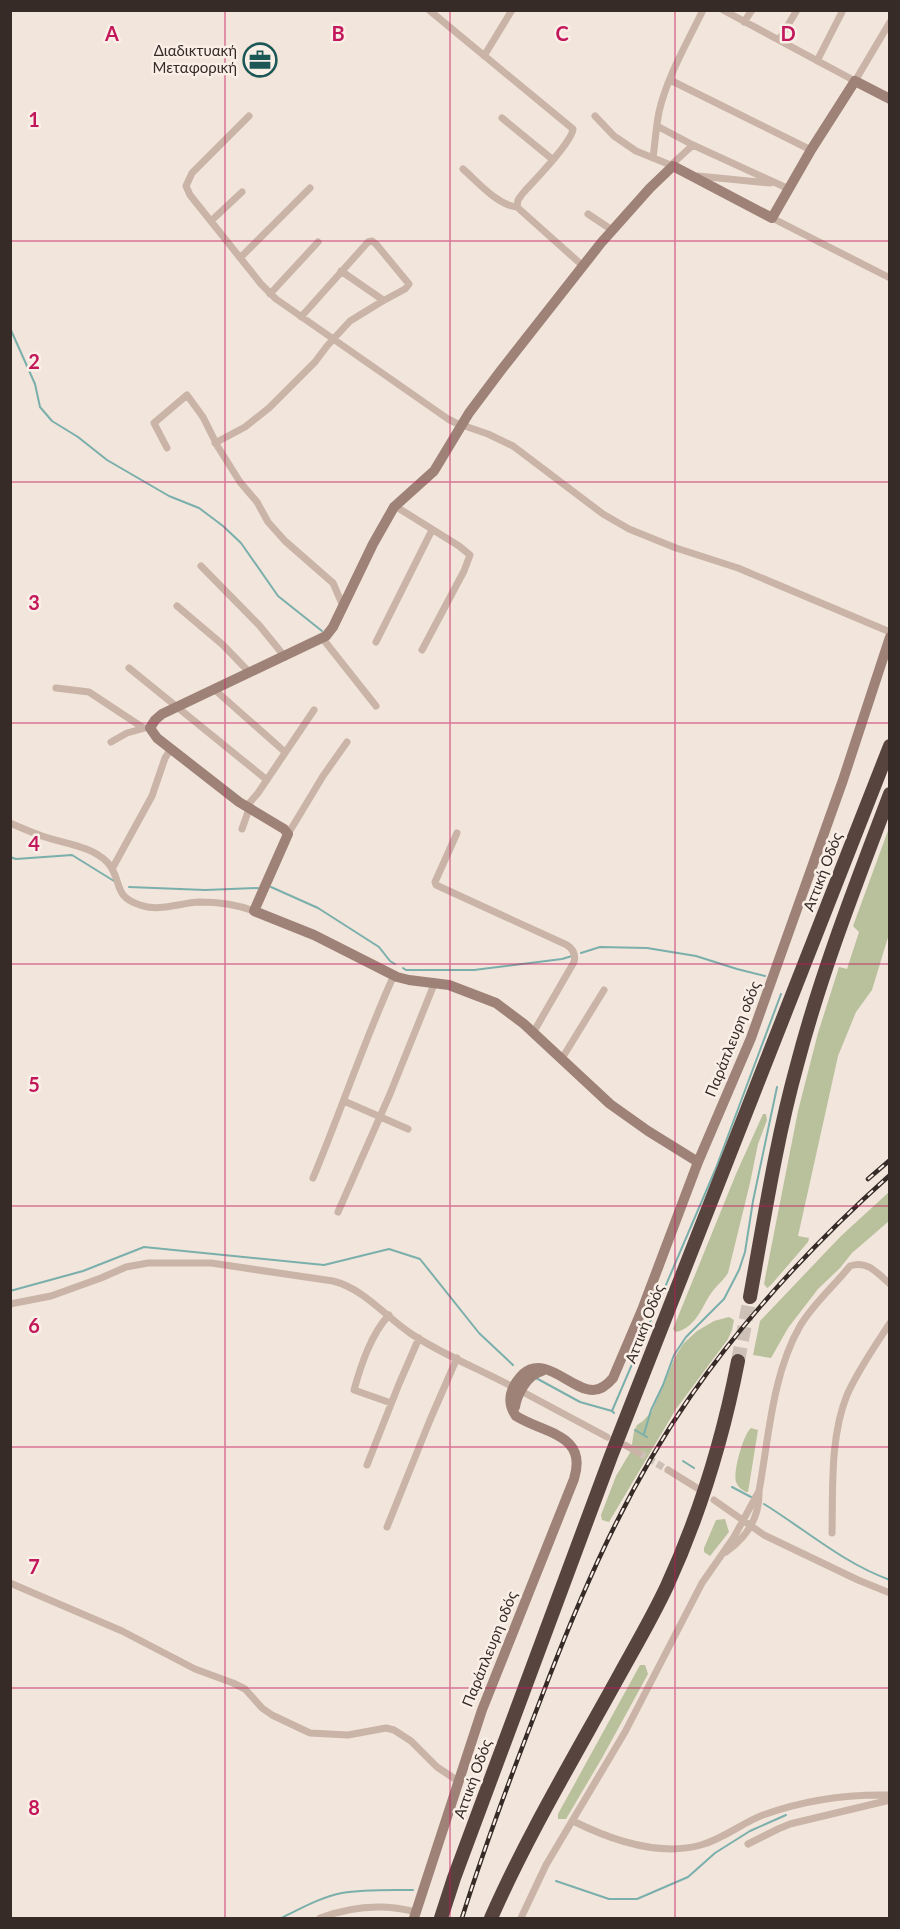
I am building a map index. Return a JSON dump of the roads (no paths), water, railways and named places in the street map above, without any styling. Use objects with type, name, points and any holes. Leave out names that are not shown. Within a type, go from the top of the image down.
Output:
[{"type":"highway","name":"Αττική Οδός","points":[[441,1918],[611,1456],[890,746]]},
{"type":"highway","points":[[750,1297],[772,1175],[796,1067],[830,957],[890,794]]},
{"type":"highway","points":[[492,1918],[530,1836],[666,1588],[686,1544],[714,1462],[738,1361]]},
{"type":"street","points":[[429,10],[573,129],[572,136],[523,193],[518,200],[517,207]]},
{"type":"street","points":[[484,56],[512,10]]},
{"type":"street","points":[[653,158],[659,113],[670,80],[704,10]]},
{"type":"street","points":[[723,10],[890,99]]},
{"type":"street","points":[[744,22],[752,10]]},
{"type":"street","points":[[779,40],[797,10]]},
{"type":"street","points":[[817,61],[843,10]]},
{"type":"street","points":[[772,218],[890,22]]},
{"type":"street","points":[[670,80],[811,150]]},
{"type":"street","points":[[249,116],[187,180],[186,186],[190,195],[270,294],[448,418],[513,446],[603,514],[629,529],[676,548],[738,568],[890,634]]},
{"type":"street","points":[[595,116],[614,136],[636,151],[672,165],[890,278]]},
{"type":"street","points":[[502,118],[552,159]]},
{"type":"street","points":[[657,126],[789,189]]},
{"type":"street","points":[[111,742],[127,733],[146,728],[162,714],[323,639],[333,627],[373,544],[395,506],[434,471],[469,413],[501,369],[612,230],[693,145]]},
{"type":"street","points":[[463,170],[500,200],[511,207],[517,207],[583,266]]},
{"type":"street","points":[[692,176],[777,184]]},
{"type":"street","points":[[240,258],[310,188]]},
{"type":"street","points":[[211,222],[242,192]]},
{"type":"street","points":[[588,214],[612,230]]},
{"type":"street","points":[[215,442],[246,427],[269,408],[315,362],[350,321],[405,289],[409,284],[372,241],[363,247],[301,317]]},
{"type":"street","points":[[270,294],[318,242]]},
{"type":"street","points":[[341,271],[383,300]]},
{"type":"street","points":[[342,329],[343,346]]},
{"type":"street","points":[[167,448],[154,423],[187,395],[203,417],[215,442],[240,482],[257,502],[268,522],[285,541],[333,583],[343,606]]},
{"type":"street","points":[[395,506],[470,555],[469,561],[422,650]]},
{"type":"street","points":[[376,642],[432,530]]},
{"type":"street","points":[[201,566],[258,625],[285,657]]},
{"type":"street","points":[[177,606],[223,645],[250,673]]},
{"type":"street","name":"Παράπλευρη οδός","points":[[415,1915],[482,1710],[578,1465],[577,1453],[568,1441],[523,1420],[515,1408],[517,1389],[536,1372],[550,1371],[580,1387],[594,1390],[607,1385],[613,1378],[642,1310],[698,1162],[751,1038],[843,780],[890,634]]},
{"type":"street","points":[[323,639],[376,706]]},
{"type":"street","points":[[129,668],[267,780]]},
{"type":"street","points":[[56,688],[89,692],[146,728],[248,808],[284,829],[288,834]]},
{"type":"street","points":[[215,690],[285,752]]},
{"type":"street","points":[[242,829],[248,808],[314,710]]},
{"type":"street","points":[[254,911],[288,834],[313,791],[347,742]]},
{"type":"street","points":[[112,869],[152,796],[165,758],[171,749]]},
{"type":"street","points":[[10,823],[93,852],[112,869],[125,898],[143,906],[152,908],[199,902],[228,903],[314,935],[394,975],[469,991],[496,1002],[610,1104],[698,1162]]},
{"type":"street","points":[[457,832],[435,882],[436,885],[567,945],[574,953],[574,962],[533,1033]]},
{"type":"street","points":[[313,1178],[370,1030],[394,975]]},
{"type":"street","points":[[338,1212],[381,1117],[435,982]]},
{"type":"street","points":[[561,1060],[604,990]]},
{"type":"street","points":[[344,1101],[408,1129]]},
{"type":"street","points":[[10,1304],[59,1293],[136,1264],[148,1263],[211,1263],[344,1284],[365,1297],[408,1332],[607,1437]]},
{"type":"street","points":[[721,1556],[743,1538],[751,1527],[759,1502],[759,1491],[780,1376],[801,1325],[850,1266],[859,1263],[867,1265],[890,1284]]},
{"type":"street","points":[[389,1315],[380,1324],[354,1390],[391,1403]]},
{"type":"street","points":[[832,1533],[835,1450],[840,1422],[848,1395],[890,1323]]},
{"type":"street","points":[[367,1465],[419,1338]]},
{"type":"street","points":[[387,1527],[457,1358]]},
{"type":"street","points":[[625,1444],[639,1453]]},
{"type":"street","points":[[668,1470],[697,1488]]},
{"type":"street","points":[[521,1918],[546,1865],[625,1732],[702,1583],[743,1521],[759,1491]]},
{"type":"street","points":[[714,1500],[751,1527],[783,1545],[890,1593]]},
{"type":"street","points":[[10,1583],[122,1631],[195,1669],[233,1683],[245,1689],[262,1708],[310,1733],[348,1735],[386,1728],[394,1730],[411,1741],[437,1767],[458,1780]]},
{"type":"street","points":[[573,1821],[593,1831],[628,1843],[676,1849],[701,1845],[763,1815],[821,1799],[854,1794],[890,1795]]},
{"type":"street","points":[[748,1844],[790,1824],[890,1800]]},
{"type":"street","points":[[320,1918],[362,1907],[386,1906],[415,1915]]},
{"type":"waterway","points":[[10,328],[35,384],[40,407],[52,421],[78,437],[107,460],[169,496],[199,508],[223,526],[241,543],[278,596],[322,631]]},
{"type":"waterway","points":[[10,857],[16,859],[72,855],[114,881]]},
{"type":"waterway","points":[[129,887],[205,890],[258,888]]},
{"type":"waterway","points":[[271,887],[318,908],[379,947],[395,964]]},
{"type":"waterway","points":[[581,953],[600,947],[647,948],[696,956],[765,976]]},
{"type":"waterway","points":[[403,968],[406,970],[474,970],[572,956]]},
{"type":"waterway","points":[[614,1413],[612,1411],[716,1168],[781,994]]},
{"type":"waterway","points":[[644,1434],[651,1410],[674,1355],[686,1337],[724,1299],[739,1270],[745,1252],[753,1201],[777,1087]]},
{"type":"waterway","points":[[10,1291],[83,1271],[144,1247],[324,1265],[389,1249],[420,1259],[479,1333],[513,1365]]},
{"type":"waterway","points":[[536,1378],[580,1402],[612,1411]]},
{"type":"waterway","points":[[635,1430],[647,1437]]},
{"type":"waterway","points":[[683,1461],[694,1468]]},
{"type":"waterway","points":[[732,1487],[751,1497]]},
{"type":"waterway","points":[[764,1504],[856,1565],[890,1580]]},
{"type":"waterway","points":[[556,1881],[609,1899],[637,1899],[688,1877],[715,1853],[750,1831],[786,1815]]},
{"type":"waterway","points":[[281,1918],[318,1900],[342,1893],[369,1890],[413,1890]]},
{"type":"tunnel","points":[[738,1361],[750,1297]]},
{"type":"tunnel","points":[[639,1453],[668,1470]]},
{"type":"railway","points":[[868,1179],[890,1160]]},
{"type":"railway","points":[[462,1918],[509,1782],[555,1661],[606,1544],[645,1469],[690,1397],[759,1308],[835,1226],[890,1175]]},
{"type":"place","name":"Διαδικτυακή Μεταφορική","points":[[260,60]]}]
